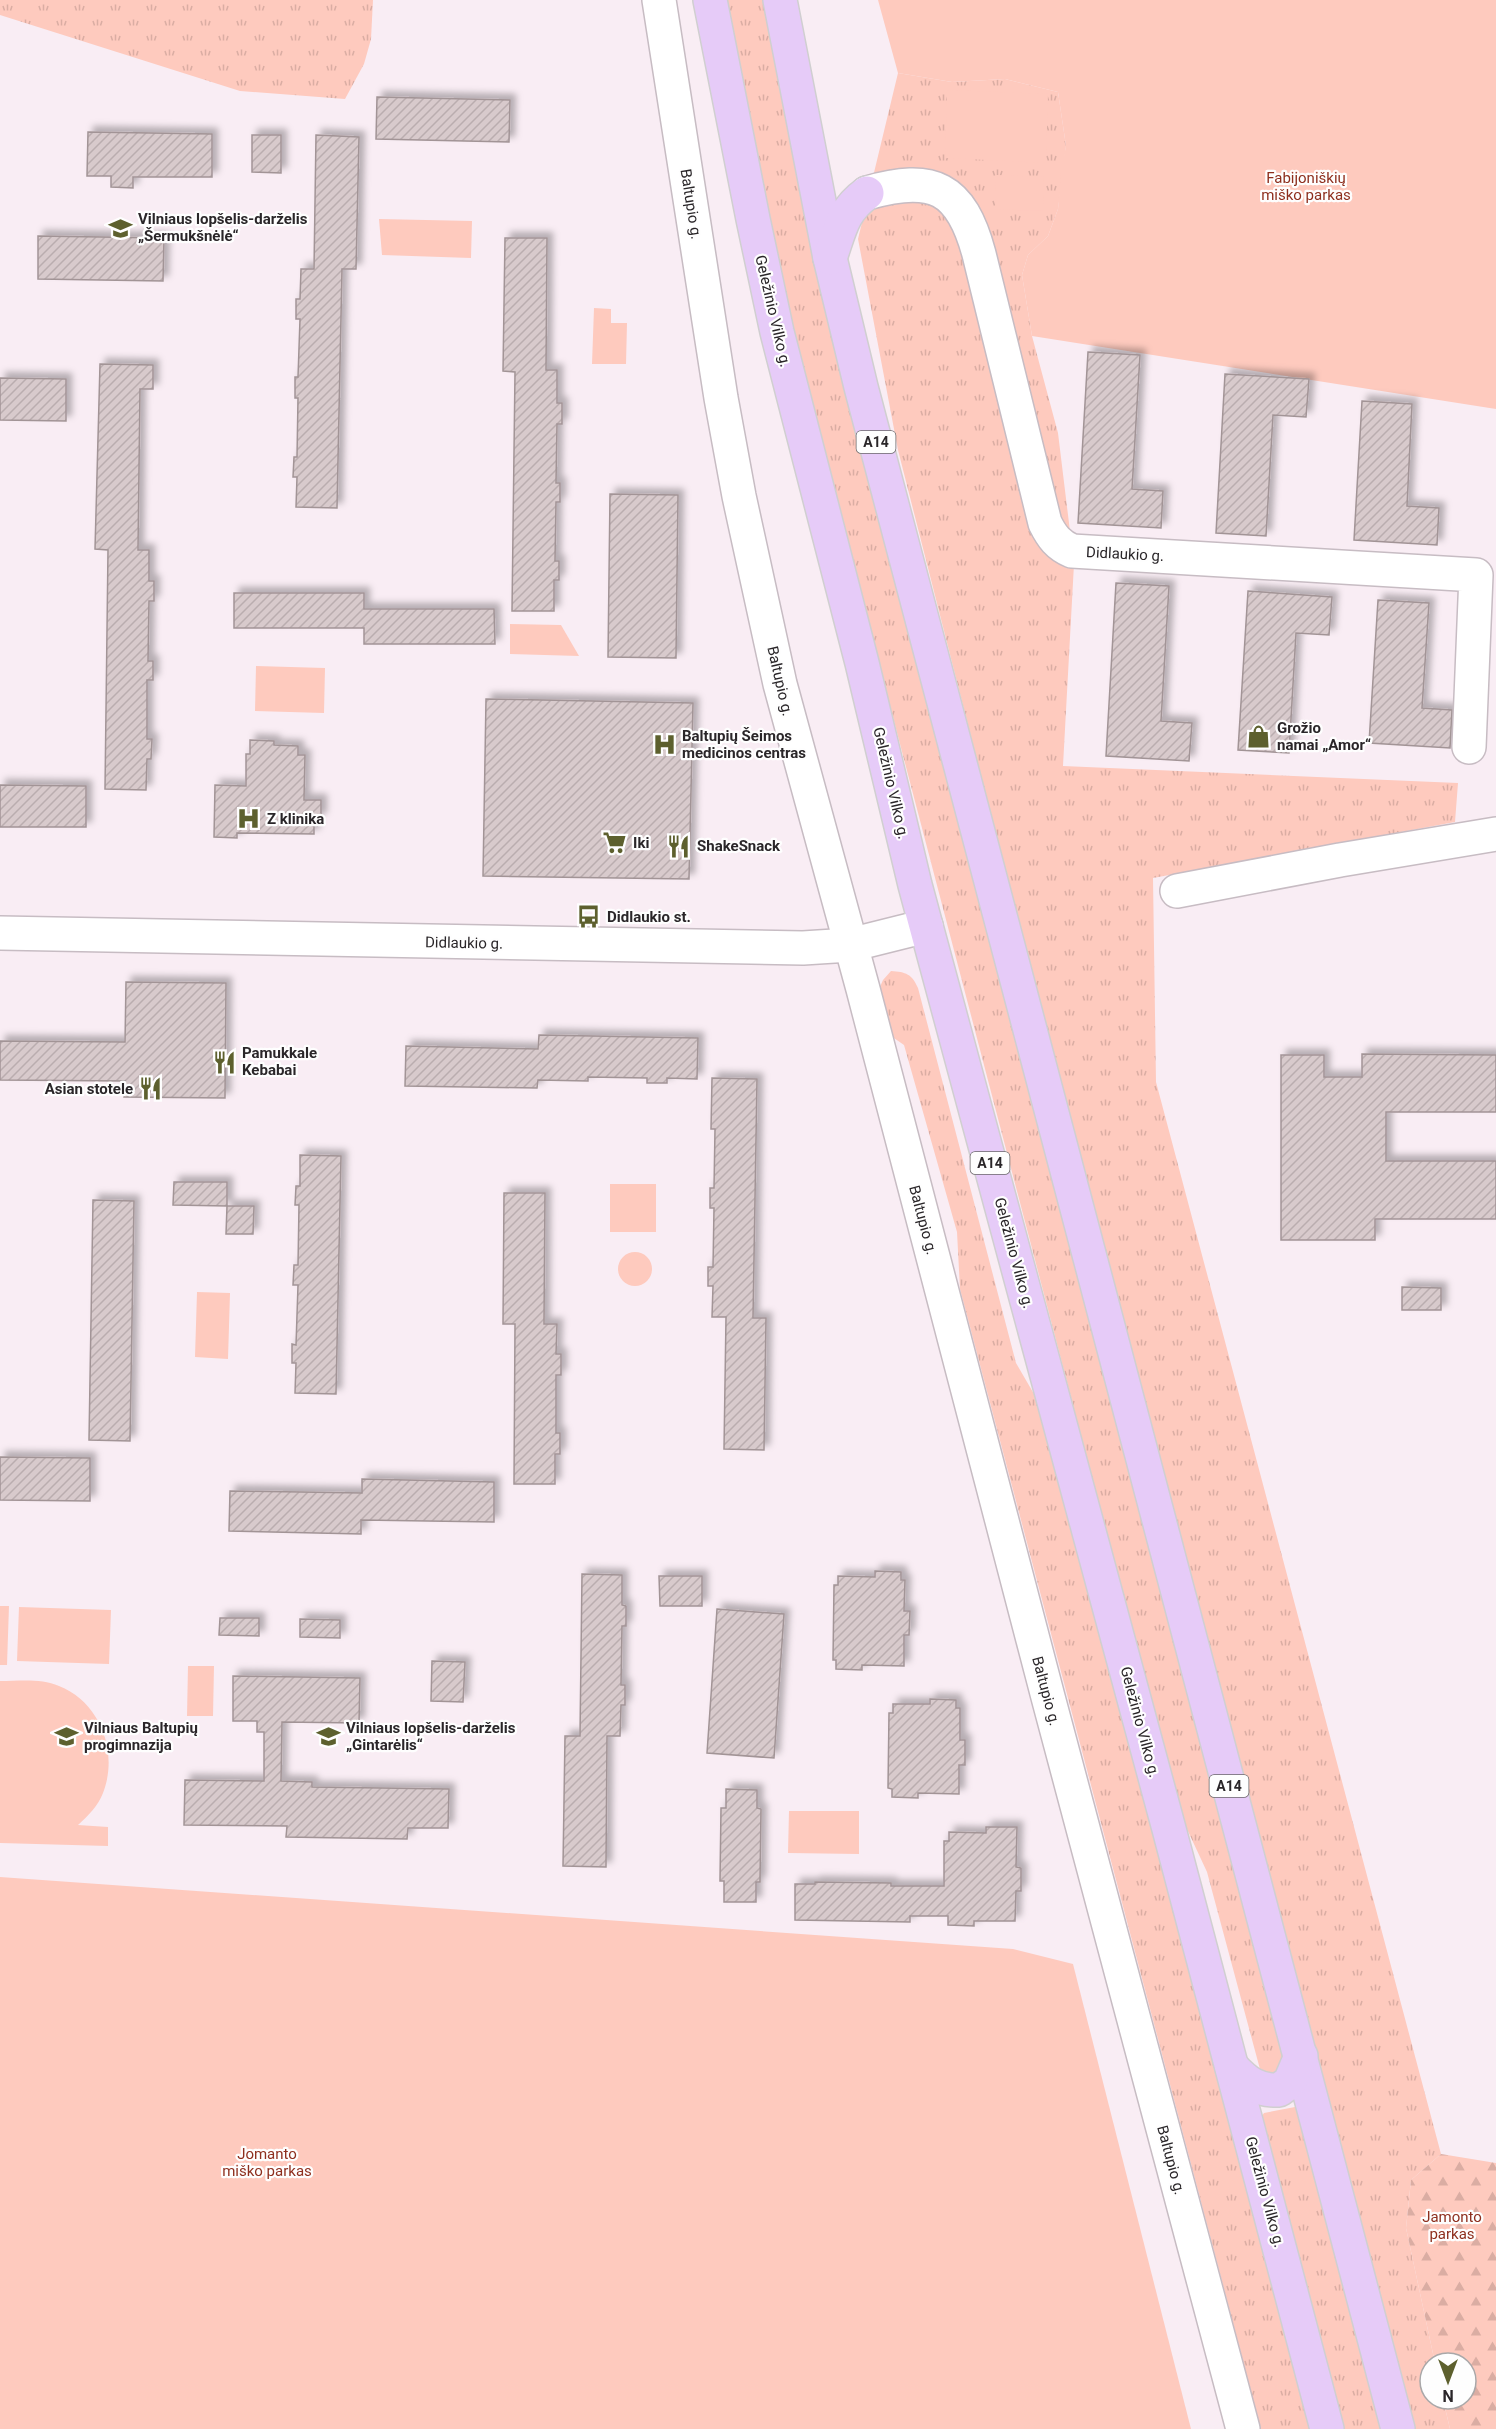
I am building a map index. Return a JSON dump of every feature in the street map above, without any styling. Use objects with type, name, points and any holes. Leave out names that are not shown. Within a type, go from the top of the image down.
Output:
[{"type":"highway","name":"Geležinio Vilko g.","points":[[710,0],[777,332],[862,663],[926,927],[1327,2429]]},
{"type":"highway","name":"A14","points":[[780,0],[830,258],[861,387],[1398,2429]]},
{"type":"highway","points":[[808,147],[842,183],[867,193]]},
{"type":"highway","points":[[830,258],[852,203],[867,193]]},
{"type":"highway","points":[[1232,2067],[1246,2082],[1257,2088],[1279,2090],[1290,2082],[1301,2056]]},
{"type":"street","name":"Baltupio g.","points":[[659,0],[717,375],[739,496],[780,684],[1243,2429]]},
{"type":"street","name":"Didlaukio g.","points":[[867,193],[894,185],[917,184],[938,190],[954,200],[964,212],[977,246],[1045,524],[1051,536],[1060,546],[1072,551],[1476,575],[1469,747]]},
{"type":"street","points":[[1177,891],[1496,834]]},
{"type":"street","name":"Didlaukio g.","points":[[0,933],[803,948],[850,945],[926,927]]},
{"type":"green space","points":[[0,0],[373,0],[371,39],[364,64],[345,99],[240,91],[0,15]]},
{"type":"green space","points":[[725,0],[765,0],[1286,2055],[1276,2080],[1261,2073],[1207,1872],[1180,1814],[799,358],[760,180]]},
{"type":"green space","name":"Fabijoniškių miško parkas","points":[[878,0],[1496,0],[1496,409],[1032,336],[1022,275],[1028,255],[1048,236],[1058,209],[1061,171],[1066,146],[1058,92],[1005,79],[952,82],[898,73]]},
{"type":"green space","points":[[898,73],[952,82],[1005,79],[1058,92],[1066,146],[1058,209],[1048,236],[1028,255],[1022,275],[1032,336],[1058,433],[1074,564],[1063,766],[1458,783],[1455,822],[1153,878],[1156,1082],[1441,2154],[1411,2180],[1406,2228],[1432,2351],[1418,2351],[1418,2411],[1446,2411],[1450,2429],[1414,2429],[1058,1079],[898,450],[858,239]]},
{"type":"green space","points":[[947,90],[1048,94],[1046,163],[945,158]]},
{"type":"green space","points":[[996,175],[1044,177],[1043,211],[995,209]]},
{"type":"green space","points":[[379,219],[472,221],[471,258],[382,255]]},
{"type":"green space","points":[[594,308],[611,309],[611,323],[627,323],[626,364],[592,364]]},
{"type":"green space","points":[[510,624],[561,625],[579,656],[510,654]]},
{"type":"green space","points":[[256,666],[325,668],[324,713],[255,711]]},
{"type":"green space","points":[[891,971],[908,975],[918,988],[1016,1363],[1041,1406],[1310,2429],[1261,2429],[960,1289],[957,1232],[904,1045],[891,1036],[879,989]]},
{"type":"green space","points":[[610,1184],[656,1184],[656,1232],[610,1232]]},
{"type":"green space","points":[[635,1252],[647,1257],[652,1269],[647,1281],[635,1286],[623,1281],[618,1269],[623,1257]]},
{"type":"green space","points":[[197,1292],[230,1293],[228,1359],[195,1357]]},
{"type":"green space","points":[[0,1606],[9,1606],[7,1665],[0,1665]]},
{"type":"green space","points":[[19,1607],[111,1610],[109,1664],[17,1661]]},
{"type":"green space","points":[[188,1666],[214,1666],[213,1716],[187,1716]]},
{"type":"green space","points":[[22,1680],[52,1683],[73,1694],[95,1716],[107,1745],[109,1761],[107,1777],[98,1802],[78,1825],[108,1827],[108,1846],[0,1843],[0,1681]]},
{"type":"green space","points":[[789,1811],[859,1811],[859,1854],[788,1853]]},
{"type":"green space","name":"Jomanto miško parkas","points":[[0,1877],[1013,1949],[1073,1964],[1191,2429],[0,2429]]},
{"type":"green space","points":[[1295,2107],[1300,2115],[1383,2429],[1344,2429],[1262,2116],[1264,2113]]},
{"type":"green space","name":"Jamonto parkas","points":[[1441,2154],[1496,2163],[1496,2429],[1450,2429],[1446,2411],[1478,2411],[1478,2351],[1432,2351],[1406,2228],[1411,2180]]},
{"type":"building","points":[[377,97],[510,100],[509,142],[376,139]]},
{"type":"building","points":[[88,132],[212,134],[212,177],[133,177],[133,188],[111,187],[111,176],[87,176]]},
{"type":"building","points":[[252,135],[281,135],[281,173],[252,172]]},
{"type":"building","points":[[316,135],[359,137],[356,269],[342,269],[337,508],[296,507],[297,477],[293,477],[294,457],[297,457],[298,398],[295,398],[295,377],[298,377],[300,319],[296,319],[296,299],[300,299],[301,269],[314,269]]},
{"type":"building","points":[[38,236],[164,238],[163,281],[38,279]]},
{"type":"building","points":[[505,238],[547,238],[546,370],[557,370],[557,403],[562,403],[562,424],[557,424],[556,483],[560,483],[560,502],[556,502],[555,561],[559,561],[559,580],[554,580],[554,611],[512,611],[515,372],[503,371]]},
{"type":"building","points":[[1088,352],[1140,355],[1132,489],[1163,491],[1161,528],[1078,523]]},
{"type":"building","points":[[100,364],[153,365],[153,389],[140,389],[138,550],[149,550],[149,581],[154,581],[154,601],[149,601],[148,661],[153,661],[153,680],[147,680],[147,739],[152,739],[151,759],[147,759],[146,790],[105,789],[108,550],[95,549]]},
{"type":"building","points":[[1225,374],[1309,379],[1306,417],[1273,415],[1266,536],[1216,533]]},
{"type":"building","points":[[0,378],[66,379],[66,421],[0,420]]},
{"type":"building","points":[[1362,401],[1412,404],[1407,506],[1439,508],[1437,545],[1354,540]]},
{"type":"building","points":[[610,494],[678,495],[676,658],[608,657]]},
{"type":"building","points":[[1116,583],[1169,586],[1161,721],[1192,723],[1189,761],[1106,756]]},
{"type":"building","points":[[1248,591],[1332,597],[1329,635],[1296,633],[1289,753],[1238,750]]},
{"type":"building","points":[[234,593],[364,593],[364,609],[494,609],[495,644],[364,644],[364,628],[234,628]]},
{"type":"building","points":[[1378,600],[1429,603],[1422,708],[1452,710],[1450,748],[1369,743]]},
{"type":"building","points":[[486,699],[693,703],[689,879],[483,876]]},
{"type":"building","points":[[250,740],[274,741],[274,745],[298,746],[298,755],[305,755],[304,800],[321,800],[321,818],[314,818],[314,834],[237,833],[237,838],[214,837],[215,785],[246,786],[246,754],[250,754]]},
{"type":"building","points":[[0,785],[86,786],[86,827],[0,827]]},
{"type":"building","points":[[126,982],[226,983],[225,1098],[124,1097],[125,1081],[0,1080],[0,1041],[125,1042]]},
{"type":"building","points":[[539,1035],[698,1038],[697,1079],[667,1078],[667,1083],[647,1083],[647,1078],[588,1077],[588,1081],[538,1080],[537,1088],[405,1086],[406,1046],[538,1049]]},
{"type":"building","points":[[1362,1054],[1496,1055],[1496,1112],[1386,1112],[1386,1161],[1496,1161],[1496,1219],[1375,1219],[1375,1240],[1281,1240],[1281,1055],[1324,1055],[1324,1077],[1362,1077]]},
{"type":"building","points":[[712,1078],[757,1079],[753,1318],[766,1318],[764,1450],[724,1449],[726,1317],[712,1317],[713,1286],[708,1286],[708,1267],[713,1267],[714,1208],[710,1208],[710,1188],[714,1188],[715,1129],[711,1129]]},
{"type":"building","points":[[300,1155],[341,1156],[336,1394],[295,1393],[296,1363],[292,1363],[292,1344],[296,1345],[298,1285],[293,1285],[294,1265],[298,1265],[299,1205],[295,1205],[296,1186],[300,1186]]},
{"type":"building","points":[[174,1182],[227,1182],[227,1206],[173,1205]]},
{"type":"building","points":[[504,1193],[545,1193],[544,1324],[557,1324],[556,1354],[561,1354],[561,1375],[556,1375],[556,1433],[560,1433],[560,1454],[555,1454],[555,1484],[514,1484],[515,1324],[503,1324]]},
{"type":"building","points":[[93,1200],[134,1201],[130,1441],[89,1440]]},
{"type":"building","points":[[227,1206],[254,1206],[253,1234],[226,1234]]},
{"type":"building","points":[[1402,1287],[1441,1288],[1441,1310],[1402,1310]]},
{"type":"building","points":[[0,1457],[90,1458],[90,1501],[0,1500]]},
{"type":"building","points":[[362,1479],[494,1482],[494,1522],[361,1520],[361,1534],[229,1531],[230,1491],[362,1493]]},
{"type":"building","points":[[875,1571],[901,1572],[901,1580],[905,1580],[904,1611],[910,1611],[909,1635],[904,1635],[904,1666],[862,1665],[862,1670],[836,1669],[836,1660],[833,1660],[834,1585],[838,1585],[838,1576],[875,1577]]},
{"type":"building","points":[[582,1574],[622,1575],[622,1605],[626,1606],[626,1626],[622,1626],[621,1685],[625,1685],[625,1705],[621,1705],[620,1736],[607,1736],[606,1867],[563,1866],[565,1736],[580,1736]]},
{"type":"building","points":[[659,1576],[702,1576],[702,1606],[660,1606]]},
{"type":"building","points":[[717,1609],[784,1614],[774,1758],[707,1753]]},
{"type":"building","points":[[220,1618],[259,1618],[259,1636],[219,1635]]},
{"type":"building","points":[[300,1619],[340,1620],[340,1638],[300,1637]]},
{"type":"building","points":[[432,1661],[465,1662],[463,1702],[431,1701]]},
{"type":"building","points":[[233,1676],[360,1678],[359,1723],[282,1722],[281,1781],[312,1782],[312,1787],[449,1789],[448,1828],[408,1828],[407,1839],[286,1837],[287,1826],[184,1825],[185,1780],[264,1781],[264,1732],[257,1732],[257,1721],[233,1721]]},
{"type":"building","points":[[930,1699],[956,1700],[956,1708],[960,1708],[960,1740],[965,1740],[965,1765],[959,1765],[959,1794],[918,1793],[918,1798],[892,1797],[892,1789],[888,1788],[889,1713],[893,1713],[893,1704],[930,1704]]},
{"type":"building","points":[[726,1789],[757,1790],[757,1808],[761,1809],[760,1882],[756,1882],[756,1902],[724,1902],[724,1881],[720,1881],[721,1808],[726,1808]]},
{"type":"building","points":[[986,1827],[1017,1827],[1016,1867],[1021,1868],[1021,1891],[1016,1891],[1015,1921],[974,1921],[974,1926],[948,1925],[948,1916],[910,1916],[910,1922],[795,1920],[795,1884],[891,1883],[891,1886],[944,1886],[944,1841],[949,1841],[949,1832],[986,1833]]},
{"type":"place","name":"Vilniaus lopšelis-darželis „Šermukšnėlė“","points":[[120,228]]},
{"type":"place","name":"Grožio namai „Amor“","points":[[1259,737]]},
{"type":"place","name":"Baltupių Šeimos medicinos centras","points":[[664,745]]},
{"type":"place","name":"Z klinika","points":[[249,819]]},
{"type":"place","name":"Iki","points":[[615,843]]},
{"type":"place","name":"ShakeSnack","points":[[679,846]]},
{"type":"place","name":"Didlaukio st.","points":[[589,917]]},
{"type":"place","name":"Pamukkale Kebabai","points":[[224,1062]]},
{"type":"place","name":"Asian stotele","points":[[151,1089]]},
{"type":"place","name":"Vilniaus Baltupių progimnazija","points":[[66,1737]]},
{"type":"place","name":"Vilniaus lopšelis-darželis „Gintarėlis“","points":[[328,1737]]}]
